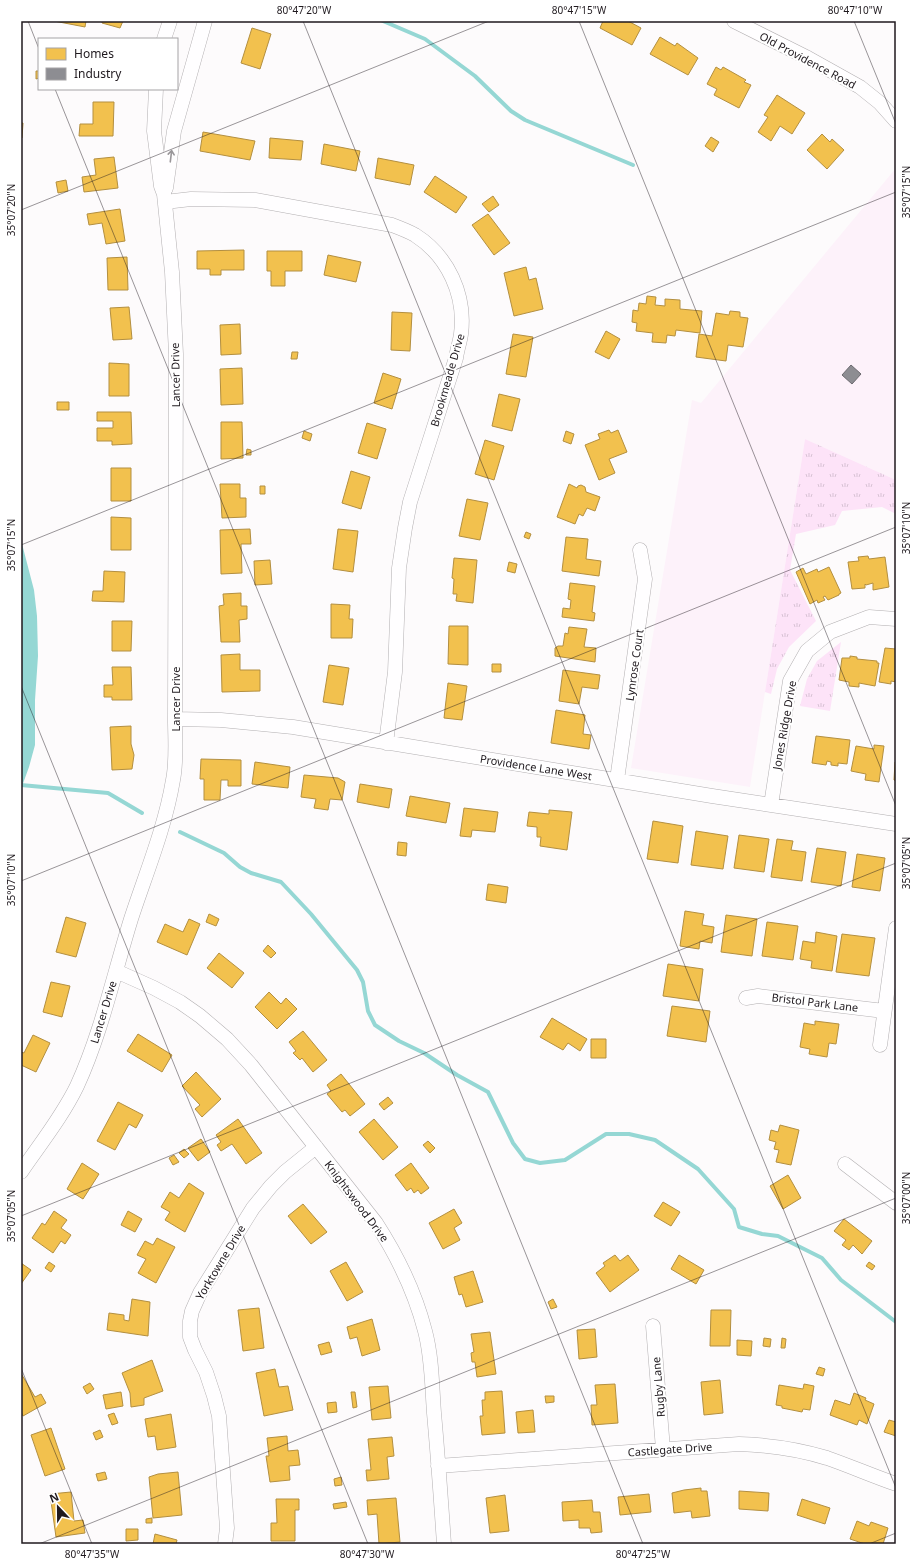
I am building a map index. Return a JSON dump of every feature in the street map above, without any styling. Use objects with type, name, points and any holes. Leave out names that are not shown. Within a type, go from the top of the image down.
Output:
[{"type":"street","points":[[164,38],[170,21]]},
{"type":"street","name":"Lancer Drive","points":[[164,198],[174,131],[205,21]]},
{"type":"street","name":"Old Providence Road","points":[[734,21],[808,58],[854,84],[880,103],[896,121]]},
{"type":"street","name":"Lancer Drive","points":[[21,1172],[59,1116],[76,1087],[90,1055],[165,818],[174,779],[176,354],[172,272],[164,198],[154,131],[156,90]]},
{"type":"street","name":"Brookmeade Drive","points":[[164,198],[255,200],[392,225],[414,234],[426,242],[438,254],[448,268],[456,284],[460,297],[462,314],[461,335],[456,358],[410,502],[405,528],[399,568],[396,672],[386,743]]},
{"type":"street","name":"Lynrose Court","points":[[617,780],[645,579],[640,550]]},
{"type":"street","name":"Jones Ridge Drive","points":[[770,805],[790,681],[807,651],[830,632],[870,617],[896,619]]},
{"type":"street","name":"Providence Lane West","points":[[175,720],[221,720],[293,727],[770,805],[896,824]]},
{"type":"street","points":[[880,1045],[896,928]]},
{"type":"street","name":"Knightswood Drive","points":[[116,971],[154,988],[180,1002],[200,1016],[226,1039],[251,1065],[316,1147],[376,1223],[393,1250],[405,1274],[426,1333],[431,1368],[444,1544]]},
{"type":"street","name":"Bristol Park Lane","points":[[746,998],[758,996],[884,1011]]},
{"type":"street","name":"Yorktowne Drive","points":[[225,1544],[227,1528],[219,1416],[214,1396],[190,1337],[190,1321],[192,1311],[200,1293],[253,1208],[285,1172],[316,1147]]},
{"type":"street","points":[[845,1164],[896,1203]]},
{"type":"street","name":"Rugby Lane","points":[[653,1326],[663,1449]]},
{"type":"street","name":"Castlegate Drive","points":[[438,1466],[739,1444],[780,1447],[828,1458],[896,1484]]},
{"type":"shaded area","points":[[896,168],[896,480],[805,439],[750,787],[631,768],[692,400],[701,403]]},
{"type":"green space","points":[[805,439],[896,480],[896,514],[882,507],[842,511],[835,525],[796,534],[790,570],[816,621],[789,647],[777,669],[771,694],[765,692]]},
{"type":"green space","points":[[841,642],[830,711],[800,706],[807,679],[817,661]]},
{"type":"water","points":[[21,540],[34,590],[37,616],[38,656],[35,700],[35,745],[21,789]]},
{"type":"building: Homes","points":[[54,21],[86,21],[85,27]]},
{"type":"building: Homes","points":[[102,21],[123,21],[120,28],[102,23]]},
{"type":"building: Homes","points":[[603,21],[628,21],[641,28],[632,45],[600,28]]},
{"type":"building: Homes","points":[[252,28],[271,34],[260,69],[241,63]]},
{"type":"building: Homes","points":[[660,37],[675,46],[677,43],[698,58],[688,75],[650,54]]},
{"type":"building: Homes","points":[[716,67],[721,70],[723,67],[746,80],[744,82],[751,85],[739,108],[714,95],[717,89],[707,84]]},
{"type":"building: Homes","points":[[36,71],[38,71],[38,78],[36,79]]},
{"type":"building: Homes","points":[[777,95],[805,113],[792,134],[780,126],[771,141],[758,132],[768,117],[764,115]]},
{"type":"building: Homes","points":[[93,102],[114,102],[113,136],[79,136],[80,124],[93,124]]},
{"type":"building: Homes","points":[[21,123],[23,123],[22,138],[21,138]]},
{"type":"building: Homes","points":[[203,132],[255,141],[250,160],[200,151]]},
{"type":"building: Homes","points":[[822,134],[830,142],[832,139],[844,150],[827,169],[807,150]]},
{"type":"building: Homes","points":[[711,137],[719,142],[713,152],[705,146]]},
{"type":"building: Homes","points":[[270,138],[303,141],[301,160],[269,158]]},
{"type":"building: Homes","points":[[324,144],[360,151],[356,171],[321,164]]},
{"type":"building: Homes","points":[[114,157],[118,188],[84,192],[82,177],[96,175],[94,159]]},
{"type":"building: Homes","points":[[378,158],[414,165],[410,185],[375,178]]},
{"type":"building: Homes","points":[[435,176],[467,197],[456,213],[424,192]]},
{"type":"building: Homes","points":[[66,180],[68,191],[58,193],[56,182]]},
{"type":"building: Homes","points":[[493,196],[499,205],[489,212],[482,204]]},
{"type":"building: Homes","points":[[120,209],[125,241],[106,244],[102,223],[89,225],[87,214]]},
{"type":"building: Homes","points":[[488,214],[510,243],[494,255],[472,225]]},
{"type":"building: Homes","points":[[244,250],[244,270],[221,270],[221,275],[210,275],[210,269],[197,269],[197,251]]},
{"type":"building: Homes","points":[[267,251],[302,251],[302,271],[285,271],[285,286],[271,286],[271,271],[267,271]]},
{"type":"building: Homes","points":[[328,255],[361,262],[356,282],[324,275]]},
{"type":"building: Homes","points":[[127,257],[128,290],[108,290],[107,258]]},
{"type":"building: Homes","points":[[526,267],[529,280],[536,278],[543,309],[514,316],[504,273]]},
{"type":"building: Homes","points":[[647,296],[656,297],[655,305],[665,306],[665,299],[680,300],[680,309],[702,311],[700,333],[676,330],[675,336],[667,335],[666,343],[652,342],[653,333],[636,331],[637,323],[632,322],[633,310],[638,311],[639,303],[646,304]]},
{"type":"building: Homes","points":[[129,307],[132,339],[113,340],[110,308]]},
{"type":"building: Homes","points":[[730,311],[740,312],[740,317],[748,318],[743,347],[728,345],[726,361],[696,357],[699,334],[712,336],[716,313],[729,315]]},
{"type":"building: Homes","points":[[392,312],[412,313],[410,351],[391,350]]},
{"type":"building: Homes","points":[[240,324],[241,354],[221,355],[220,325]]},
{"type":"building: Homes","points":[[606,331],[620,339],[609,359],[595,352]]},
{"type":"building: Homes","points":[[513,334],[533,337],[526,377],[506,374]]},
{"type":"building: Homes","points":[[292,352],[298,352],[297,359],[291,359]]},
{"type":"building: Homes","points":[[109,363],[129,364],[129,396],[109,396]]},
{"type":"building: Homes","points":[[242,368],[243,404],[221,405],[220,369]]},
{"type":"building: Homes","points":[[383,373],[401,379],[392,409],[374,403]]},
{"type":"building: Homes","points":[[499,394],[520,399],[512,431],[492,426]]},
{"type":"building: Homes","points":[[57,402],[69,402],[69,410],[57,410]]},
{"type":"building: Homes","points":[[97,412],[131,412],[132,444],[112,445],[112,441],[97,441],[97,428],[113,428],[113,421],[97,421]]},
{"type":"building: Homes","points":[[221,422],[242,422],[243,458],[221,459]]},
{"type":"building: Homes","points":[[367,423],[386,429],[377,459],[358,453]]},
{"type":"building: Homes","points":[[609,430],[611,433],[618,430],[627,452],[609,459],[615,473],[599,480],[585,445],[600,439],[598,434]]},
{"type":"building: Homes","points":[[304,431],[312,434],[310,441],[302,438]]},
{"type":"building: Homes","points":[[566,431],[574,434],[571,444],[563,441]]},
{"type":"building: Homes","points":[[485,440],[504,446],[494,480],[475,474]]},
{"type":"building: Homes","points":[[247,449],[251,450],[251,455],[246,455]]},
{"type":"building: Homes","points":[[111,468],[131,468],[131,501],[111,501]]},
{"type":"building: Homes","points":[[351,471],[370,477],[361,509],[342,503]]},
{"type":"building: Homes","points":[[220,484],[240,484],[240,498],[246,498],[246,517],[222,518]]},
{"type":"building: Homes","points":[[569,484],[577,488],[581,485],[585,487],[586,492],[600,497],[595,511],[587,508],[583,516],[579,514],[575,524],[557,517]]},
{"type":"building: Homes","points":[[260,486],[265,486],[265,494],[260,494]]},
{"type":"building: Homes","points":[[467,499],[488,503],[480,540],[459,536]]},
{"type":"building: Homes","points":[[111,517],[131,518],[131,550],[111,550]]},
{"type":"building: Homes","points":[[250,529],[251,544],[241,544],[242,573],[221,574],[220,530]]},
{"type":"building: Homes","points":[[338,529],[358,531],[353,572],[333,569]]},
{"type":"building: Homes","points":[[526,532],[531,534],[529,539],[524,537]]},
{"type":"building: Homes","points":[[566,537],[588,539],[586,559],[601,561],[599,576],[562,571]]},
{"type":"building: Homes","points":[[868,556],[869,559],[885,557],[889,587],[873,590],[873,583],[865,584],[865,588],[852,589],[848,562],[859,561],[858,557]]},
{"type":"building: Homes","points":[[454,558],[477,560],[473,603],[456,601],[457,594],[453,594],[454,579],[452,578]]},
{"type":"building: Homes","points":[[270,560],[272,584],[255,585],[254,561]]},
{"type":"building: Homes","points":[[509,562],[517,564],[515,573],[507,571]]},
{"type":"building: Homes","points":[[829,567],[841,593],[828,600],[825,596],[823,597],[825,600],[818,603],[817,600],[810,604],[796,572],[803,568],[806,574],[817,569],[818,572]]},
{"type":"building: Homes","points":[[104,571],[125,572],[124,602],[92,601],[93,591],[103,591]]},
{"type":"building: Homes","points":[[570,583],[595,586],[592,612],[595,613],[594,621],[562,617],[563,608],[570,609],[571,600],[568,599]]},
{"type":"building: Homes","points":[[241,593],[241,606],[247,606],[247,619],[239,620],[240,642],[221,642],[219,606],[224,605],[223,594]]},
{"type":"building: Homes","points":[[331,604],[350,605],[349,619],[353,619],[352,638],[331,638]]},
{"type":"building: Homes","points":[[112,621],[132,621],[131,651],[112,651]]},
{"type":"building: Homes","points":[[449,626],[468,626],[468,665],[448,664]]},
{"type":"building: Homes","points":[[569,627],[587,629],[584,647],[596,648],[595,662],[555,656],[555,648],[558,646],[563,646],[565,633],[568,634]]},
{"type":"building: Homes","points":[[885,648],[896,649],[896,682],[891,681],[891,684],[879,682]]},
{"type":"building: Homes","points":[[240,654],[240,670],[260,670],[260,691],[222,692],[221,655]]},
{"type":"building: Homes","points":[[850,656],[857,657],[857,659],[877,661],[877,663],[879,663],[875,686],[859,683],[859,687],[849,686],[849,682],[839,680],[842,658],[850,658]]},
{"type":"building: Homes","points":[[492,664],[501,664],[501,672],[492,672]]},
{"type":"building: Homes","points":[[329,665],[349,668],[343,705],[323,702]]},
{"type":"building: Homes","points":[[112,667],[131,667],[132,700],[112,700],[112,697],[104,697],[104,685],[113,685]]},
{"type":"building: Homes","points":[[563,670],[600,675],[598,689],[582,687],[579,704],[559,701]]},
{"type":"building: Homes","points":[[448,683],[467,686],[462,720],[444,718]]},
{"type":"building: Homes","points":[[556,710],[585,715],[583,734],[591,735],[589,749],[551,743]]},
{"type":"building: Homes","points":[[131,726],[131,744],[134,755],[132,769],[112,770],[110,727]]},
{"type":"building: Homes","points":[[816,736],[850,740],[847,764],[838,763],[838,766],[831,765],[831,762],[827,761],[826,765],[812,763]]},
{"type":"building: Homes","points":[[874,745],[884,746],[879,782],[865,780],[866,774],[851,771],[856,746],[874,749]]},
{"type":"building: Homes","points":[[201,759],[241,760],[241,786],[228,786],[228,780],[221,780],[220,800],[204,800],[204,779],[200,779]]},
{"type":"building: Homes","points":[[255,762],[290,767],[288,788],[252,784]]},
{"type":"building: Homes","points":[[895,762],[896,763],[896,781],[894,780]]},
{"type":"building: Homes","points":[[304,775],[338,778],[345,782],[342,800],[330,799],[328,810],[314,808],[316,799],[301,797]]},
{"type":"building: Homes","points":[[360,784],[392,789],[389,808],[357,802]]},
{"type":"building: Homes","points":[[410,796],[450,803],[446,823],[406,816]]},
{"type":"building: Homes","points":[[464,808],[498,812],[495,832],[472,830],[471,837],[460,836]]},
{"type":"building: Homes","points":[[549,810],[572,812],[567,850],[540,846],[541,837],[537,837],[537,827],[527,826],[529,812],[549,814]]},
{"type":"building: Homes","points":[[653,821],[683,826],[678,863],[647,859]]},
{"type":"building: Homes","points":[[696,831],[728,836],[723,869],[691,865]]},
{"type":"building: Homes","points":[[739,835],[769,839],[764,872],[734,868]]},
{"type":"building: Homes","points":[[777,839],[793,841],[791,850],[806,852],[802,881],[771,877]]},
{"type":"building: Homes","points":[[398,842],[407,843],[406,856],[397,855]]},
{"type":"building: Homes","points":[[817,848],[846,852],[841,886],[811,882]]},
{"type":"building: Homes","points":[[857,854],[885,858],[880,891],[852,887]]},
{"type":"building: Homes","points":[[488,884],[508,887],[506,903],[486,900]]},
{"type":"building: Homes","points":[[685,911],[704,914],[702,925],[714,927],[712,943],[700,941],[699,949],[680,946]]},
{"type":"building: Homes","points":[[209,914],[219,919],[216,926],[206,922]]},
{"type":"building: Homes","points":[[726,915],[757,919],[752,956],[721,952]]},
{"type":"building: Homes","points":[[66,917],[86,923],[76,957],[56,952]]},
{"type":"building: Homes","points":[[189,919],[200,924],[187,955],[157,942],[165,924],[183,932]]},
{"type":"building: Homes","points":[[767,922],[798,926],[793,960],[762,956]]},
{"type":"building: Homes","points":[[816,932],[837,936],[832,971],[811,968],[812,961],[800,959],[803,941],[815,943]]},
{"type":"building: Homes","points":[[842,934],[875,938],[869,976],[836,972]]},
{"type":"building: Homes","points":[[268,945],[276,953],[271,958],[263,951]]},
{"type":"building: Homes","points":[[219,953],[244,973],[232,988],[207,968]]},
{"type":"building: Homes","points":[[668,964],[703,969],[699,1001],[663,996]]},
{"type":"building: Homes","points":[[51,982],[70,986],[62,1017],[43,1012]]},
{"type":"building: Homes","points":[[269,992],[281,1004],[286,998],[297,1009],[277,1029],[255,1007]]},
{"type":"building: Homes","points":[[672,1006],[710,1011],[706,1042],[667,1036]]},
{"type":"building: Homes","points":[[552,1018],[587,1039],[580,1051],[568,1043],[563,1050],[540,1037]]},
{"type":"building: Homes","points":[[815,1021],[839,1024],[836,1044],[829,1043],[827,1057],[809,1054],[810,1049],[800,1047],[804,1023],[815,1025]]},
{"type":"building: Homes","points":[[303,1031],[327,1060],[313,1072],[302,1058],[300,1060],[293,1053],[296,1051],[289,1042]]},
{"type":"building: Homes","points":[[138,1034],[172,1055],[162,1072],[127,1051]]},
{"type":"building: Homes","points":[[33,1035],[50,1043],[36,1072],[21,1065],[21,1052],[24,1053]]},
{"type":"building: Homes","points":[[591,1039],[606,1039],[606,1058],[591,1058]]},
{"type":"building: Homes","points":[[196,1072],[221,1099],[202,1117],[195,1109],[200,1105],[182,1086]]},
{"type":"building: Homes","points":[[341,1074],[365,1104],[350,1116],[345,1110],[342,1112],[327,1094],[331,1091],[327,1085]]},
{"type":"building: Homes","points":[[388,1097],[393,1103],[384,1110],[379,1104]]},
{"type":"building: Homes","points":[[118,1102],[143,1115],[136,1128],[129,1124],[115,1150],[97,1141]]},
{"type":"building: Homes","points":[[238,1119],[262,1153],[246,1164],[232,1144],[221,1151],[217,1145],[221,1142],[216,1135]]},
{"type":"building: Homes","points":[[374,1119],[398,1147],[383,1160],[359,1132]]},
{"type":"building: Homes","points":[[780,1125],[799,1130],[791,1165],[776,1162],[779,1150],[774,1149],[776,1142],[769,1140],[771,1130],[778,1132]]},
{"type":"building: Homes","points":[[201,1139],[210,1152],[198,1161],[188,1148]]},
{"type":"building: Homes","points":[[428,1141],[435,1148],[430,1153],[423,1145]]},
{"type":"building: Homes","points":[[184,1149],[189,1154],[184,1158],[179,1153]]},
{"type":"building: Homes","points":[[174,1155],[179,1162],[173,1165],[169,1158]]},
{"type":"building: Homes","points":[[82,1163],[99,1174],[83,1199],[67,1189]]},
{"type":"building: Homes","points":[[411,1163],[429,1188],[421,1194],[418,1190],[414,1193],[411,1188],[407,1191],[395,1175]]},
{"type":"building: Homes","points":[[788,1175],[801,1198],[783,1209],[770,1186]]},
{"type":"building: Homes","points":[[189,1183],[204,1193],[185,1232],[165,1220],[170,1212],[161,1207],[170,1192],[179,1198]]},
{"type":"building: Homes","points":[[663,1202],[680,1212],[671,1226],[654,1216]]},
{"type":"building: Homes","points":[[303,1204],[327,1232],[311,1244],[288,1216]]},
{"type":"building: Homes","points":[[454,1209],[462,1223],[454,1228],[460,1240],[443,1249],[429,1223]]},
{"type":"building: Homes","points":[[54,1211],[67,1220],[61,1228],[71,1235],[65,1244],[61,1241],[53,1253],[32,1238],[42,1223],[45,1225]]},
{"type":"building: Homes","points":[[128,1211],[142,1219],[135,1232],[121,1225]]},
{"type":"building: Homes","points":[[844,1219],[872,1241],[862,1254],[853,1245],[849,1250],[842,1245],[846,1240],[834,1231]]},
{"type":"building: Homes","points":[[157,1238],[175,1247],[156,1283],[138,1273],[146,1259],[137,1255],[145,1241],[153,1245]]},
{"type":"building: Homes","points":[[615,1255],[620,1261],[628,1255],[639,1270],[610,1292],[596,1273],[605,1266],[603,1263]]},
{"type":"building: Homes","points":[[679,1255],[704,1270],[696,1284],[671,1269]]},
{"type":"building: Homes","points":[[49,1262],[55,1266],[51,1272],[45,1268]]},
{"type":"building: Homes","points":[[346,1262],[363,1292],[347,1301],[330,1271]]},
{"type":"building: Homes","points":[[869,1262],[875,1266],[872,1270],[866,1266]]},
{"type":"building: Homes","points":[[21,1263],[31,1270],[21,1284]]},
{"type":"building: Homes","points":[[473,1271],[483,1302],[466,1307],[462,1294],[459,1295],[454,1277]]},
{"type":"building: Homes","points":[[132,1299],[150,1302],[148,1336],[107,1330],[109,1313],[124,1315],[124,1320],[129,1321]]},
{"type":"building: Homes","points":[[553,1299],[557,1307],[551,1309],[548,1302]]},
{"type":"building: Homes","points":[[259,1308],[264,1348],[243,1351],[238,1310]]},
{"type":"building: Homes","points":[[711,1310],[731,1310],[730,1346],[710,1346]]},
{"type":"building: Homes","points":[[372,1319],[380,1350],[362,1356],[357,1337],[350,1339],[347,1327]]},
{"type":"building: Homes","points":[[595,1329],[597,1357],[579,1359],[577,1330]]},
{"type":"building: Homes","points":[[490,1332],[496,1374],[477,1377],[475,1362],[472,1362],[471,1353],[474,1352],[471,1334]]},
{"type":"building: Homes","points":[[764,1338],[771,1339],[770,1347],[763,1346]]},
{"type":"building: Homes","points":[[782,1338],[786,1339],[785,1348],[781,1348]]},
{"type":"building: Homes","points":[[737,1340],[752,1341],[751,1356],[737,1355]]},
{"type":"building: Homes","points":[[329,1342],[332,1352],[321,1355],[318,1345]]},
{"type":"building: Homes","points":[[152,1360],[163,1391],[144,1398],[144,1405],[131,1407],[130,1393],[122,1373]]},
{"type":"building: Homes","points":[[819,1367],[825,1369],[823,1376],[816,1374]]},
{"type":"building: Homes","points":[[275,1369],[279,1387],[288,1386],[293,1410],[264,1416],[256,1373]]},
{"type":"building: Homes","points":[[21,1375],[35,1397],[41,1394],[46,1403],[23,1416],[21,1412]]},
{"type":"building: Homes","points":[[720,1380],[723,1413],[704,1415],[701,1382]]},
{"type":"building: Homes","points":[[90,1383],[94,1389],[87,1394],[83,1387]]},
{"type":"building: Homes","points":[[615,1384],[618,1423],[592,1425],[591,1405],[597,1405],[595,1385]]},
{"type":"building: Homes","points":[[804,1384],[814,1386],[810,1410],[803,1409],[802,1412],[782,1408],[782,1406],[776,1405],[779,1385],[803,1389]]},
{"type":"building: Homes","points":[[388,1386],[391,1418],[372,1420],[369,1387]]},
{"type":"building: Homes","points":[[502,1391],[505,1433],[482,1435],[480,1416],[483,1416],[482,1400],[485,1400],[485,1392]]},
{"type":"building: Homes","points":[[121,1392],[123,1406],[106,1409],[103,1395]]},
{"type":"building: Homes","points":[[351,1392],[355,1392],[357,1407],[353,1408]]},
{"type":"building: Homes","points":[[854,1393],[866,1398],[865,1400],[874,1404],[867,1424],[859,1420],[857,1425],[830,1415],[835,1400],[850,1405]]},
{"type":"building: Homes","points":[[545,1396],[554,1396],[554,1402],[546,1403]]},
{"type":"building: Homes","points":[[336,1402],[337,1412],[328,1413],[327,1403]]},
{"type":"building: Homes","points":[[533,1410],[535,1432],[518,1433],[516,1412]]},
{"type":"building: Homes","points":[[114,1413],[118,1423],[112,1425],[108,1415]]},
{"type":"building: Homes","points":[[171,1414],[176,1447],[157,1450],[155,1436],[148,1437],[145,1419]]},
{"type":"building: Homes","points":[[889,1420],[896,1422],[896,1436],[884,1432]]},
{"type":"building: Homes","points":[[51,1428],[65,1469],[45,1476],[31,1435]]},
{"type":"building: Homes","points":[[100,1430],[103,1437],[96,1440],[93,1433]]},
{"type":"building: Homes","points":[[287,1436],[288,1451],[298,1450],[300,1465],[289,1466],[290,1480],[270,1482],[266,1456],[269,1456],[267,1438]]},
{"type":"building: Homes","points":[[392,1437],[394,1456],[387,1457],[389,1479],[367,1481],[366,1470],[371,1470],[368,1439]]},
{"type":"building: Homes","points":[[105,1472],[107,1479],[98,1481],[96,1474]]},
{"type":"building: Homes","points":[[178,1472],[182,1515],[153,1518],[149,1477],[158,1474]]},
{"type":"building: Homes","points":[[341,1477],[342,1485],[335,1486],[334,1479]]},
{"type":"building: Homes","points":[[701,1488],[701,1491],[707,1491],[710,1516],[692,1518],[691,1511],[674,1513],[672,1493]]},
{"type":"building: Homes","points":[[739,1491],[769,1493],[768,1511],[739,1509]]},
{"type":"building: Homes","points":[[71,1492],[74,1521],[83,1520],[85,1533],[56,1537],[50,1494]]},
{"type":"building: Homes","points":[[649,1494],[651,1512],[620,1515],[618,1497]]},
{"type":"building: Homes","points":[[505,1495],[509,1531],[490,1533],[486,1498]]},
{"type":"building: Homes","points":[[396,1498],[400,1542],[379,1544],[377,1514],[368,1515],[367,1500]]},
{"type":"building: Homes","points":[[276,1499],[299,1499],[299,1510],[295,1510],[295,1541],[271,1541],[271,1523],[277,1523]]},
{"type":"building: Homes","points":[[802,1499],[830,1508],[825,1524],[797,1515]]},
{"type":"building: Homes","points":[[592,1500],[593,1512],[600,1512],[602,1532],[591,1533],[590,1528],[579,1528],[579,1520],[563,1521],[562,1502]]},
{"type":"building: Homes","points":[[346,1502],[347,1507],[334,1509],[333,1504]]},
{"type":"building: Homes","points":[[152,1518],[152,1523],[146,1523],[146,1519]]},
{"type":"building: Homes","points":[[857,1521],[869,1526],[871,1522],[888,1528],[883,1544],[865,1544],[850,1539]]},
{"type":"building: Homes","points":[[126,1529],[138,1529],[138,1540],[126,1541]]},
{"type":"building: Homes","points":[[155,1534],[177,1540],[176,1544],[153,1544]]},
{"type":"building: Industry","points":[[851,365],[861,374],[852,384],[842,375]]},
{"type":"waterway","points":[[383,21],[425,39],[475,76],[511,111],[525,120],[633,165]]},
{"type":"waterway","points":[[21,785],[108,793],[142,813]]},
{"type":"waterway","points":[[180,832],[224,853],[240,867],[251,873],[281,882],[311,914],[357,970],[363,982],[368,1011],[375,1025],[399,1041],[424,1053],[457,1075],[488,1092],[513,1143],[525,1159],[540,1163],[565,1160],[606,1134],[629,1134],[655,1140],[698,1169],[734,1209],[739,1227],[762,1234],[778,1236],[822,1258],[841,1280],[896,1322]]}]
